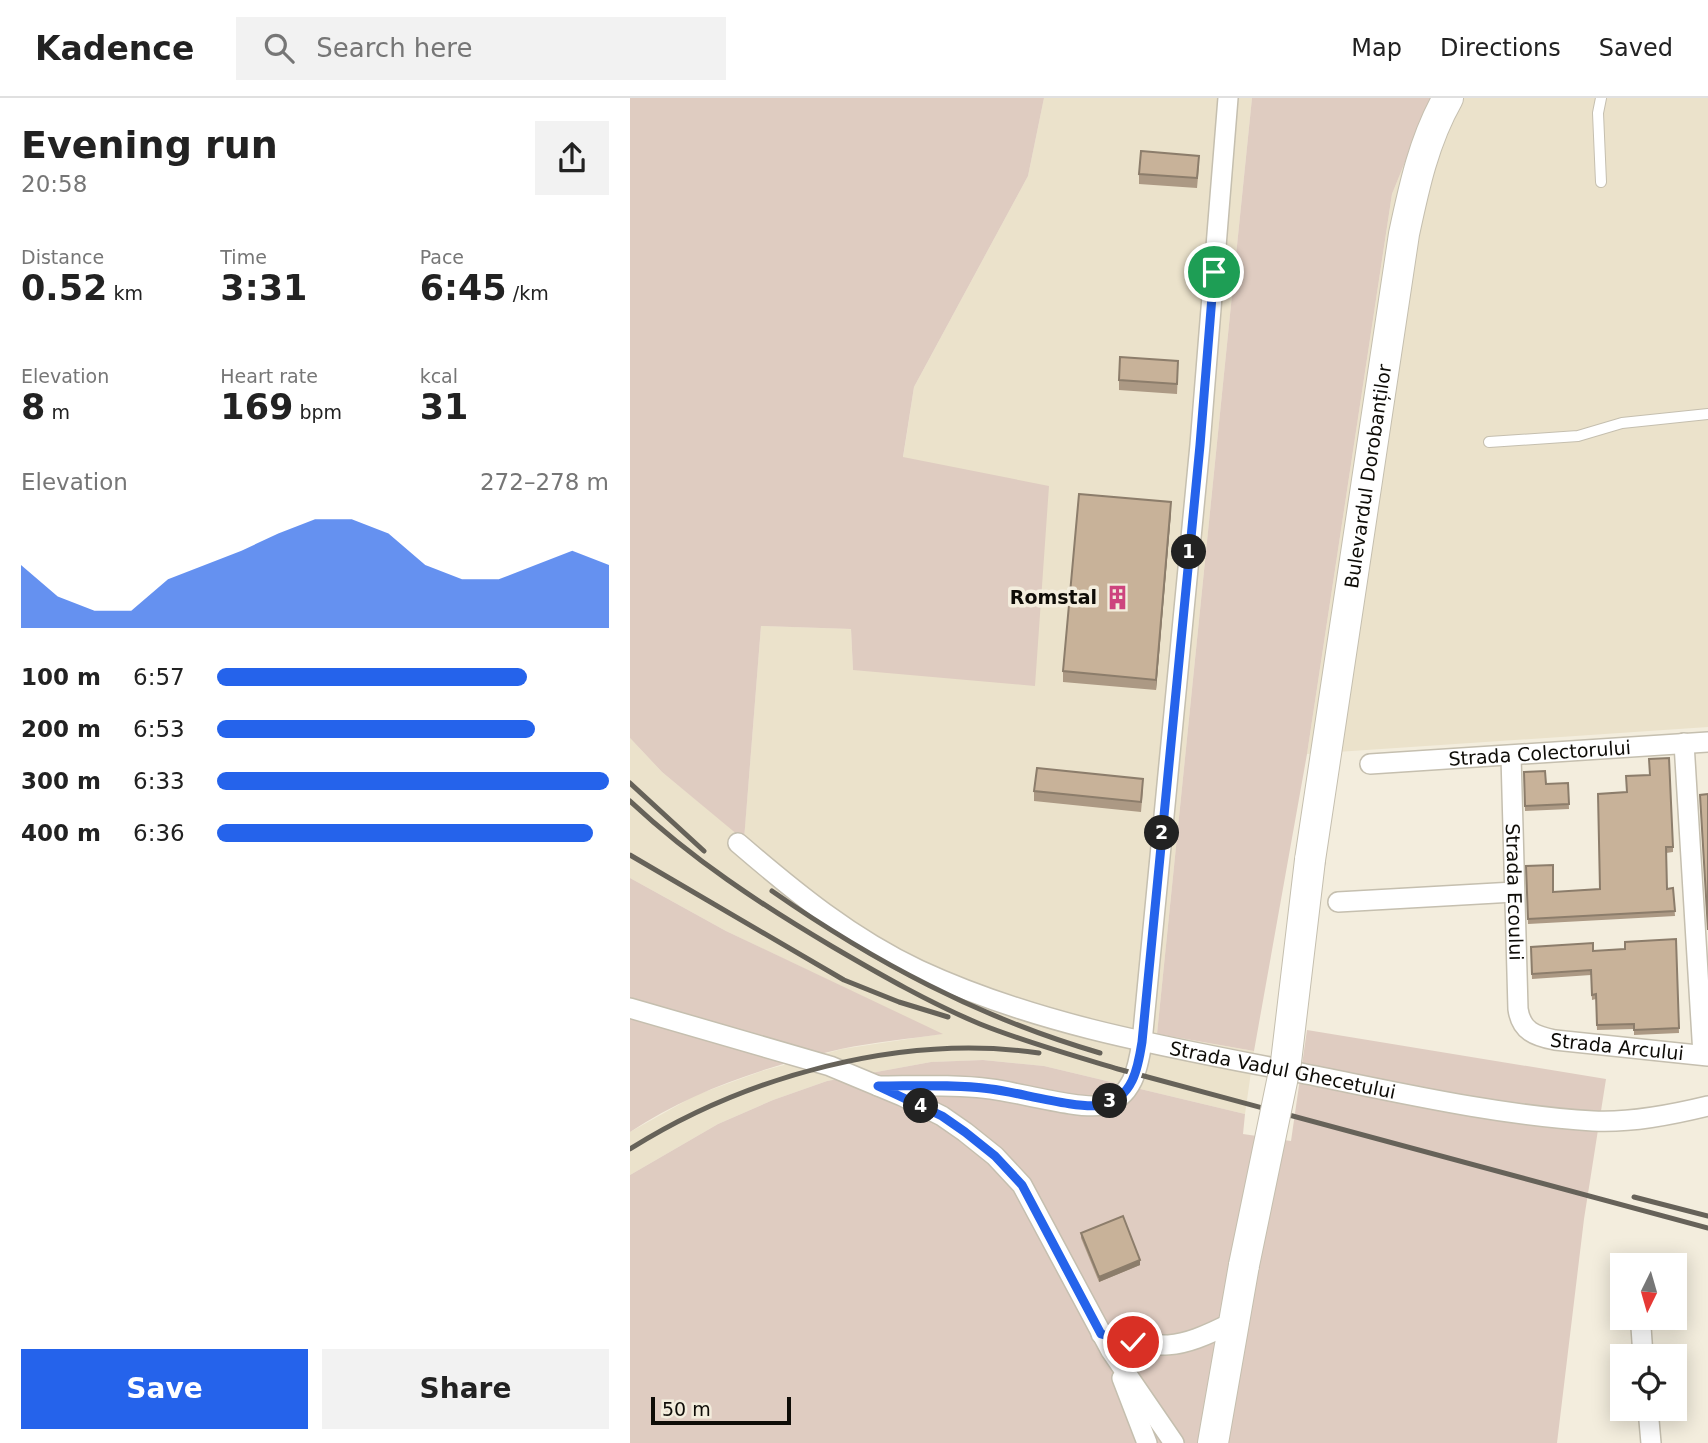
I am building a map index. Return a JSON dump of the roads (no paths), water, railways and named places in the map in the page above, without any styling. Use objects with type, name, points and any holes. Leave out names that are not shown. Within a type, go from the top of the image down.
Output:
[{"type":"main road","name":"Bulevardul Dorobanților","points":[[1213,1443],[1233,1322],[1286,1062],[1310,860],[1404,234],[1414,183],[1427,144],[1448,98]]},
{"type":"street","points":[[878,1086],[987,1088],[1080,1105],[1102,1105],[1116,1099],[1131,1086],[1139,1064],[1198,459],[1228,98]]},
{"type":"street","name":"Strada Colectorului","points":[[1370,764],[1708,742]]},
{"type":"street","points":[[1684,743],[1705,1056]]},
{"type":"street","name":"Strada Ecoului","points":[[1511,756],[1518,1009],[1526,1029]]},
{"type":"street","name":"Strada Vadul Ghecetului","points":[[738,843],[797,893],[843,927],[903,962],[988,998],[1077,1026],[1142,1042],[1476,1107],[1594,1121],[1646,1119],[1708,1106]]},
{"type":"street","points":[[1338,902],[1514,892]]},
{"type":"street","points":[[630,1009],[830,1066],[942,1116],[995,1156],[1022,1185],[1106,1343],[1147,1443]]},
{"type":"street","name":"Strada Arcului","points":[[1526,1029],[1541,1037],[1555,1040],[1705,1056]]},
{"type":"street","points":[[1106,1343],[1167,1345],[1199,1339],[1233,1322]]},
{"type":"street","points":[[1106,1343],[1174,1443]]},
{"type":"street","points":[[1649,1421],[1651,1443]]},
{"type":"lane","points":[[1601,98],[1598,113],[1601,182]]},
{"type":"lane","points":[[1489,442],[1578,436],[1622,423],[1708,414]]},
{"type":"railway","points":[[630,783],[704,851]]},
{"type":"railway","points":[[630,801],[727,880],[779,914],[887,978],[980,1024],[1118,1069],[1708,1228]]},
{"type":"railway","points":[[630,855],[844,980],[899,1002],[948,1017]]},
{"type":"railway","points":[[772,891],[849,941],[929,986],[1012,1023],[1100,1053]]},
{"type":"railway","points":[[630,1149],[675,1123],[724,1100],[774,1081],[827,1066],[880,1055],[934,1049],[987,1048],[1039,1053]]},
{"type":"railway","points":[[1634,1197],[1708,1216]]},
{"type":"place","name":"Romstal","points":[[1117,597]]}]
